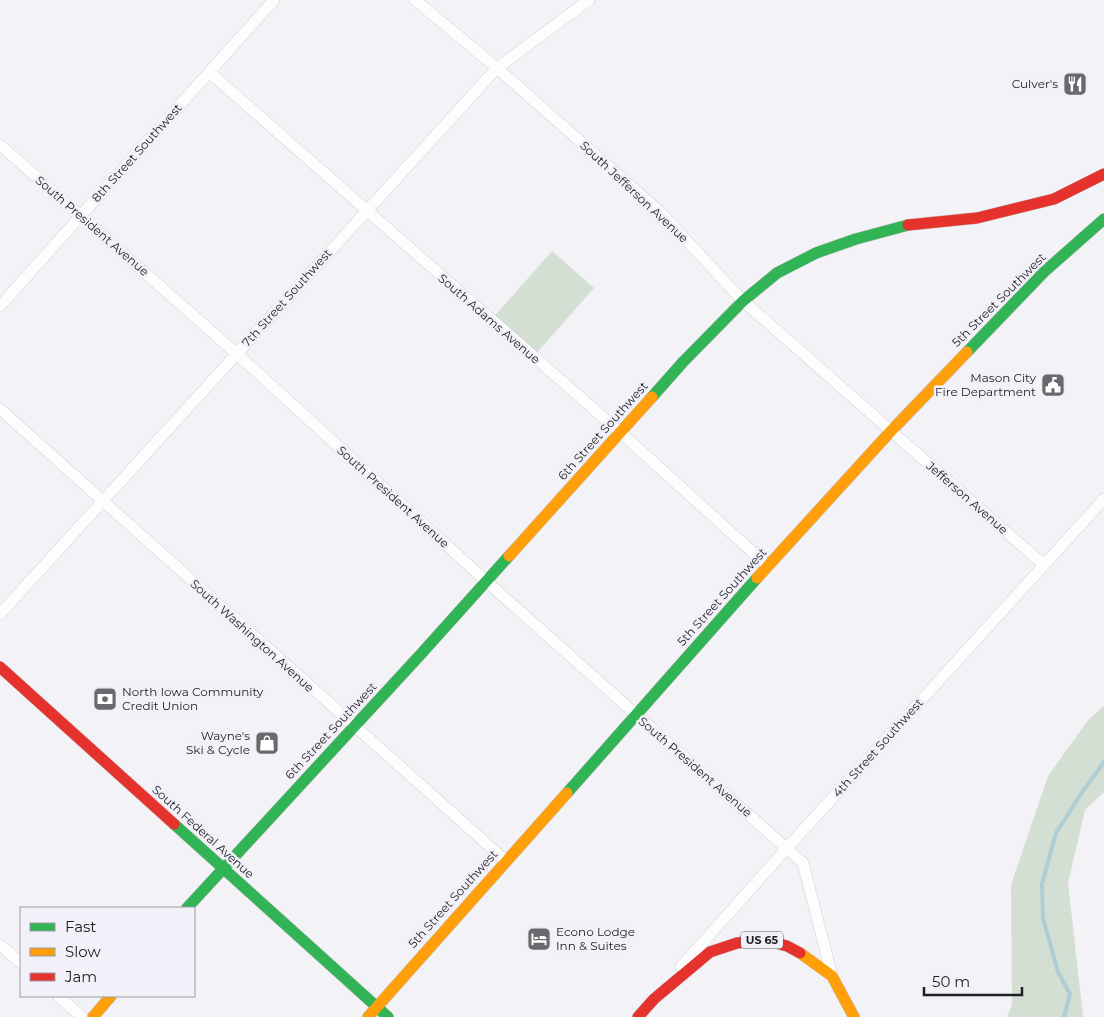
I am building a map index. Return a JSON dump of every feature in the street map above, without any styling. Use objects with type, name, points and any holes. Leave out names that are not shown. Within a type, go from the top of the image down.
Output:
[{"type":"main road","name":"6th Street Southwest","points":[[188,907],[683,362],[743,300],[777,273],[816,252],[903,226],[977,218],[1054,199],[1104,174]]},
{"type":"main road","name":"5th Street Southwest","points":[[368,1017],[768,566],[891,431],[1044,272],[1104,219]]},
{"type":"main road","name":"South Federal Avenue","points":[[0,667],[388,1017]]},
{"type":"main road","name":"US 65","points":[[638,1017],[654,999],[710,952],[737,943],[765,940],[786,946],[808,958],[832,976],[854,1017]]},
{"type":"main road","points":[[93,1017],[110,997]]},
{"type":"street","name":"8th Street Southwest","points":[[0,306],[274,0]]},
{"type":"street","name":"South Jefferson Avenue","points":[[415,0],[497,68],[659,211],[743,300],[891,431]]},
{"type":"street","name":"7th Street Southwest","points":[[0,614],[497,68],[590,0]]},
{"type":"street","name":"South Adams Avenue","points":[[209,72],[620,433],[768,566]]},
{"type":"street","name":"South President Avenue","points":[[0,145],[237,354],[486,581],[787,848]]},
{"type":"street","name":"South Washington Avenue","points":[[0,409],[506,861]]},
{"type":"street","name":"Jefferson Avenue","points":[[891,431],[1044,565]]},
{"type":"street","name":"4th Street Southwest","points":[[654,999],[787,848],[1104,499]]},
{"type":"street","points":[[787,848],[803,863],[832,976]]},
{"type":"street","points":[[0,945],[20,962]]},
{"type":"street","points":[[59,997],[82,1017]]},
{"type":"shaded area","points":[[552,251],[594,288],[533,357],[491,320]]},
{"type":"shaded area","points":[[1104,706],[1104,792],[1085,810],[1068,883],[1083,1017],[1007,1017],[1012,1005],[1011,885],[1048,776],[1089,719]]},
{"type":"waterway","points":[[1064,1017],[1070,994],[1058,972],[1043,918],[1042,884],[1056,833],[1104,762]]},
{"type":"traffic: fast","points":[[967,352],[1044,272],[1104,219]]},
{"type":"traffic: fast","points":[[652,397],[683,362],[743,301],[777,273],[816,253],[856,239],[908,225]]},
{"type":"traffic: fast","points":[[188,907],[509,556]]},
{"type":"traffic: fast","points":[[567,793],[757,578]]},
{"type":"traffic: fast","points":[[174,824],[388,1017]]},
{"type":"traffic: slow","points":[[757,578],[891,431],[967,352]]},
{"type":"traffic: slow","points":[[509,556],[652,397]]},
{"type":"traffic: slow","points":[[368,1017],[567,793]]},
{"type":"traffic: slow","points":[[800,953],[832,976],[854,1017]]},
{"type":"traffic: slow","points":[[93,1017],[110,997]]},
{"type":"traffic: jam","points":[[908,225],[977,218],[1054,199],[1104,174]]},
{"type":"traffic: jam","points":[[0,667],[174,824]]},
{"type":"traffic: jam","points":[[638,1017],[654,999],[710,952],[737,943],[765,940],[787,946],[800,953]]},
{"type":"place","name":"Culver's","points":[[1075,84]]},
{"type":"place","name":"Mason City Fire Department","points":[[1053,385]]},
{"type":"place","name":"North Iowa Community Credit Union","points":[[105,699]]},
{"type":"place","name":"Wayne's Ski & Cycle","points":[[267,743]]},
{"type":"place","name":"Econo Lodge Inn & Suites","points":[[539,939]]}]
